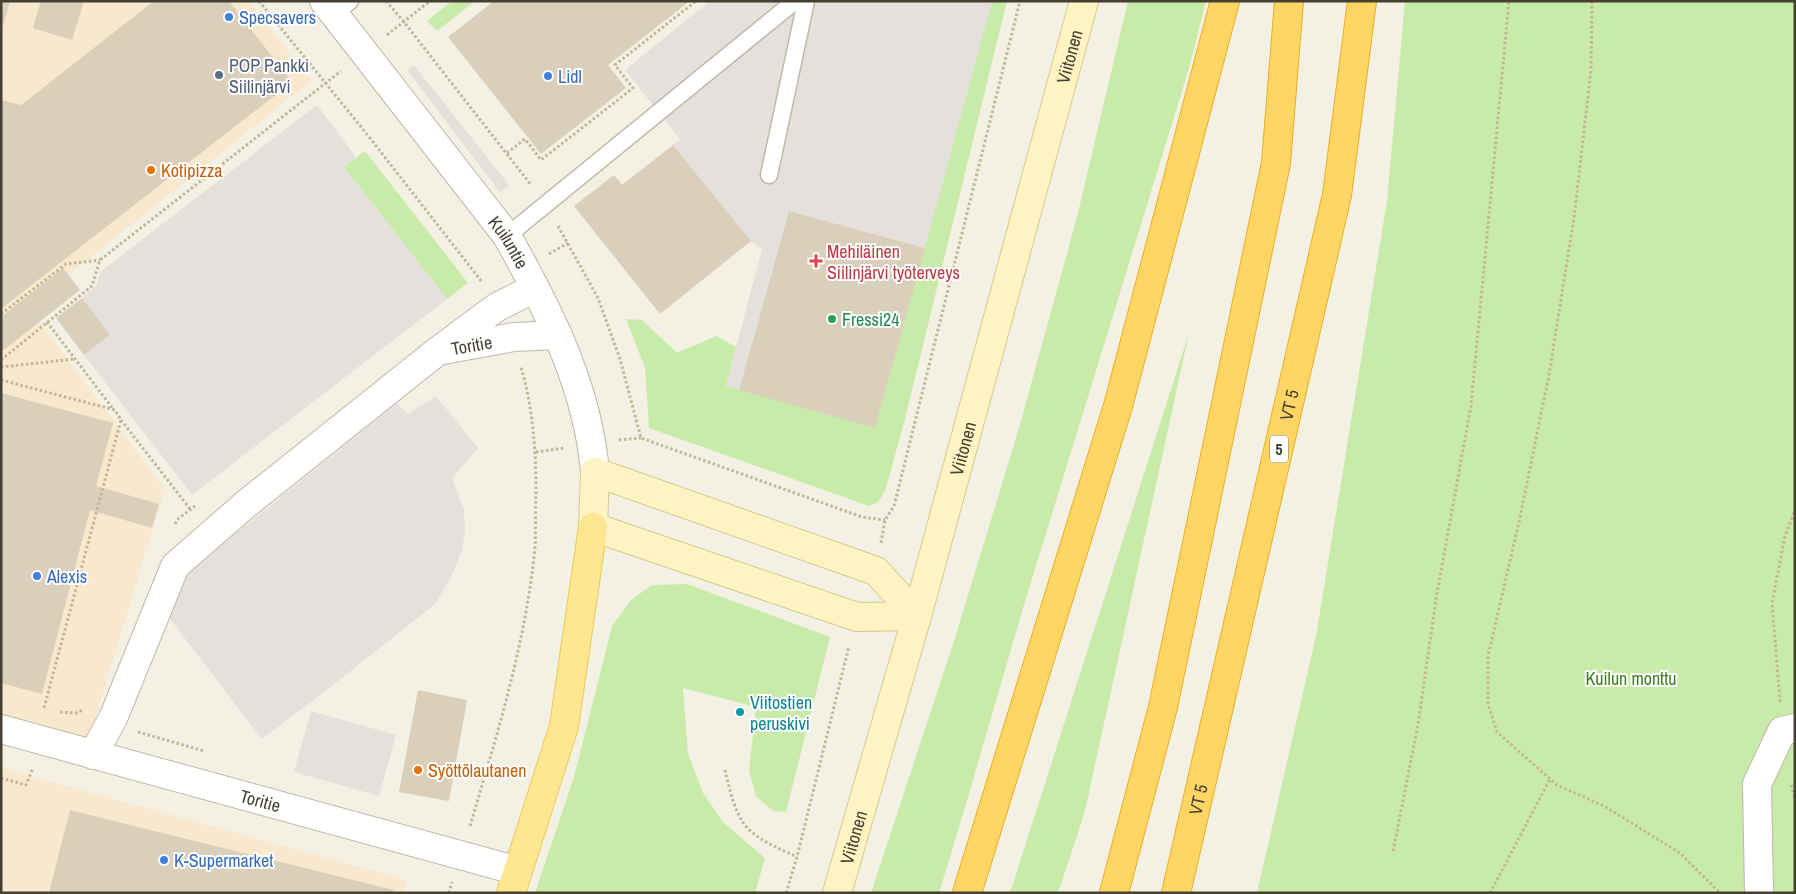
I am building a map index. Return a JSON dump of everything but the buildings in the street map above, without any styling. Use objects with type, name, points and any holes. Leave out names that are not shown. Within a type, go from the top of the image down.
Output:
[{"type":"highway","points":[[967,893],[1118,406],[1226,1]]},
{"type":"highway","points":[[1114,893],[1163,707],[1276,163],[1289,1]]},
{"type":"highway","name":"VT 5","points":[[1176,893],[1337,196],[1362,1]]},
{"type":"main road","name":"Viitonen","points":[[837,893],[916,616],[1084,1]]},
{"type":"main road","points":[[595,472],[876,571],[916,616]]},
{"type":"main road","name":"Kuiluntie","points":[[592,527],[595,472]]},
{"type":"main road","points":[[515,882],[564,726],[592,527],[857,616],[916,616]]},
{"type":"street","name":"Kuiluntie","points":[[336,5],[507,236],[558,335],[574,375],[590,435],[595,472]]},
{"type":"street","name":"Toritie","points":[[439,350],[497,306],[535,288]]},
{"type":"street","name":"Toritie","points":[[439,350],[514,338],[558,335]]},
{"type":"street","points":[[94,755],[114,716],[175,566],[246,504],[439,350]]},
{"type":"street","name":"Toritie","points":[[1,729],[460,855],[515,882]]},
{"type":"street","points":[[1759,893],[1757,784],[1788,730]]},
{"type":"lane","points":[[507,236],[796,1]]},
{"type":"lane","points":[[769,175],[806,1]]},
{"type":"path","points":[[259,1],[326,83],[486,287],[497,306]]},
{"type":"path","points":[[386,1],[546,204],[598,298],[620,358],[641,438],[862,517],[885,520]]},
{"type":"path","points":[[506,153],[524,139],[541,160],[633,88],[615,65],[696,1]]},
{"type":"path","points":[[876,571],[885,520],[894,506],[1020,1]]},
{"type":"path","points":[[1393,851],[1418,725],[1436,599],[1471,406],[1509,1]]},
{"type":"path","points":[[1592,1],[1591,70],[1574,218],[1549,375],[1519,522],[1488,656],[1488,704],[1497,732],[1557,785],[1604,806],[1680,853],[1720,893]]},
{"type":"path","points":[[1,314],[66,264],[100,260],[326,83]]},
{"type":"path","points":[[1,360],[92,286],[100,260]]},
{"type":"path","points":[[47,322],[190,509]]},
{"type":"path","points":[[449,893],[500,724],[526,609],[535,546],[536,452],[528,391],[514,338]]},
{"type":"path","points":[[1,367],[75,359]]},
{"type":"path","points":[[1,380],[115,410]]},
{"type":"path","points":[[44,708],[121,420]]},
{"type":"path","points":[[1788,730],[1772,603],[1785,536],[1795,510]]},
{"type":"path","points":[[786,893],[857,616]]},
{"type":"path","points":[[725,770],[733,801],[743,823],[761,839],[796,858]]},
{"type":"path","points":[[1,778],[26,785]]},
{"type":"path","points":[[1490,893],[1550,779]]},
{"type":"path","points":[[1789,780],[1795,799]]},
{"type":"shaded area","points":[[1,1],[249,1],[311,81],[28,307],[165,489],[88,742],[1,716]]},
{"type":"shaded area","points":[[710,1],[992,1],[925,248],[789,211],[739,390],[726,386],[762,249],[751,241],[673,145],[680,139],[625,70]]},
{"type":"shaded area","points":[[414,65],[509,185],[500,192],[407,70]]},
{"type":"shaded area","points":[[317,105],[356,157],[344,167],[447,299],[192,495],[84,355],[110,335],[82,298],[97,285],[100,272]]},
{"type":"shaded area","points":[[436,396],[478,448],[452,478],[464,510],[465,531],[462,550],[451,577],[435,604],[262,739],[167,615],[183,576],[397,403],[408,414]]},
{"type":"shaded area","points":[[311,711],[396,735],[379,796],[294,772]]},
{"type":"shaded area","points":[[1,768],[407,880],[404,893],[1,893]]},
{"type":"green space","points":[[452,1],[475,1],[437,31],[427,21]]},
{"type":"green space","points":[[992,1],[1007,1],[905,419],[885,491],[878,502],[869,506],[649,428],[645,368],[626,319],[642,320],[677,353],[716,336],[736,347],[726,386],[875,427]]},
{"type":"green space","points":[[1128,1],[1206,1],[1190,65],[1023,608],[939,893],[871,893],[955,638],[1019,428],[1077,217]]},
{"type":"green space","name":"Kuilun monttu","points":[[1405,1],[1795,1],[1795,893],[1257,893],[1316,636],[1387,201]]},
{"type":"green space","points":[[365,151],[468,283],[447,299],[344,167]]},
{"type":"green space","points":[[1189,333],[1085,811],[1058,893],[1010,893]]},
{"type":"green space","points":[[687,584],[830,637],[786,812],[773,811],[756,796],[749,771],[756,707],[683,688],[688,754],[703,793],[724,823],[765,858],[755,893],[535,893],[574,777],[612,626],[631,600],[652,585]]},
{"type":"place","name":"Specsavers","points":[[229,17]]},
{"type":"place","name":"POP Pankki Siilinjärvi","points":[[219,75]]},
{"type":"place","name":"Lidl","points":[[548,76]]},
{"type":"place","name":"Kotipizza","points":[[151,170]]},
{"type":"place","name":"Mehiläinen Siilinjärvi työterveys","points":[[816,261]]},
{"type":"place","name":"Fressi24","points":[[832,319]]},
{"type":"place","name":"Alexis","points":[[37,576]]},
{"type":"place","name":"Viitostien peruskivi","points":[[740,712]]},
{"type":"place","name":"Syöttölautanen","points":[[418,770]]},
{"type":"place","name":"K-Supermarket","points":[[164,860]]}]
